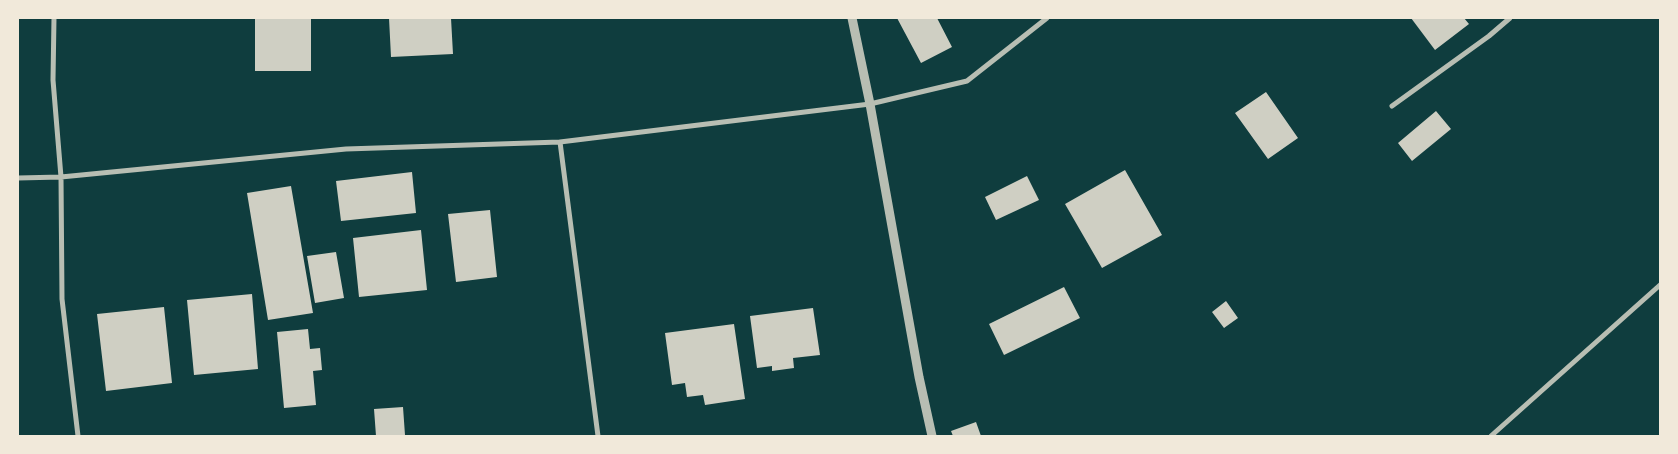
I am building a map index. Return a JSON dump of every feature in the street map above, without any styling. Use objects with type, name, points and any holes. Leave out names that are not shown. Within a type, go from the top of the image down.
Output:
[{"type":"street","points":[[54,18],[53,80],[61,177],[62,300],[77,436]]},
{"type":"street","points":[[852,18],[870,104],[919,377],[932,436]]},
{"type":"street","points":[[18,178],[61,177],[346,148],[560,142],[870,104],[967,81],[1047,18]]},
{"type":"street","points":[[1392,106],[1489,36],[1510,18]]},
{"type":"street","points":[[560,142],[598,436]]},
{"type":"street","points":[[1491,436],[1660,285]]},
{"type":"building","points":[[255,18],[311,18],[311,71],[255,71]]},
{"type":"building","points":[[389,18],[451,18],[453,54],[391,57]]},
{"type":"building","points":[[897,18],[937,18],[952,47],[921,63]]},
{"type":"building","points":[[1411,18],[1464,18],[1469,24],[1435,50]]},
{"type":"building","points":[[1266,92],[1298,138],[1268,159],[1235,113]]},
{"type":"building","points":[[1436,111],[1451,129],[1412,161],[1398,143]]},
{"type":"building","points":[[1125,170],[1162,235],[1102,268],[1065,204]]},
{"type":"building","points":[[412,172],[416,213],[341,221],[336,181]]},
{"type":"building","points":[[1027,176],[1039,200],[996,220],[985,197]]},
{"type":"building","points":[[291,186],[313,313],[268,320],[247,193]]},
{"type":"building","points":[[490,210],[497,277],[456,282],[448,214]]},
{"type":"building","points":[[421,230],[427,290],[359,297],[353,238]]},
{"type":"building","points":[[336,252],[344,298],[315,303],[307,256]]},
{"type":"building","points":[[1064,287],[1080,318],[1004,355],[989,324]]},
{"type":"building","points":[[252,294],[258,369],[194,375],[187,300]]},
{"type":"building","points":[[1226,301],[1238,318],[1224,328],[1212,312]]},
{"type":"building","points":[[164,307],[172,383],[106,391],[97,314]]},
{"type":"building","points":[[813,308],[820,355],[793,358],[794,368],[772,371],[772,366],[757,368],[750,316]]},
{"type":"building","points":[[734,324],[745,399],[705,405],[703,395],[687,397],[685,383],[672,385],[665,333]]},
{"type":"building","points":[[308,329],[310,349],[320,348],[322,370],[313,371],[316,405],[284,408],[277,332]]},
{"type":"building","points":[[403,407],[405,435],[376,436],[374,409]]},
{"type":"building","points":[[976,422],[981,436],[953,436],[951,431]]}]
